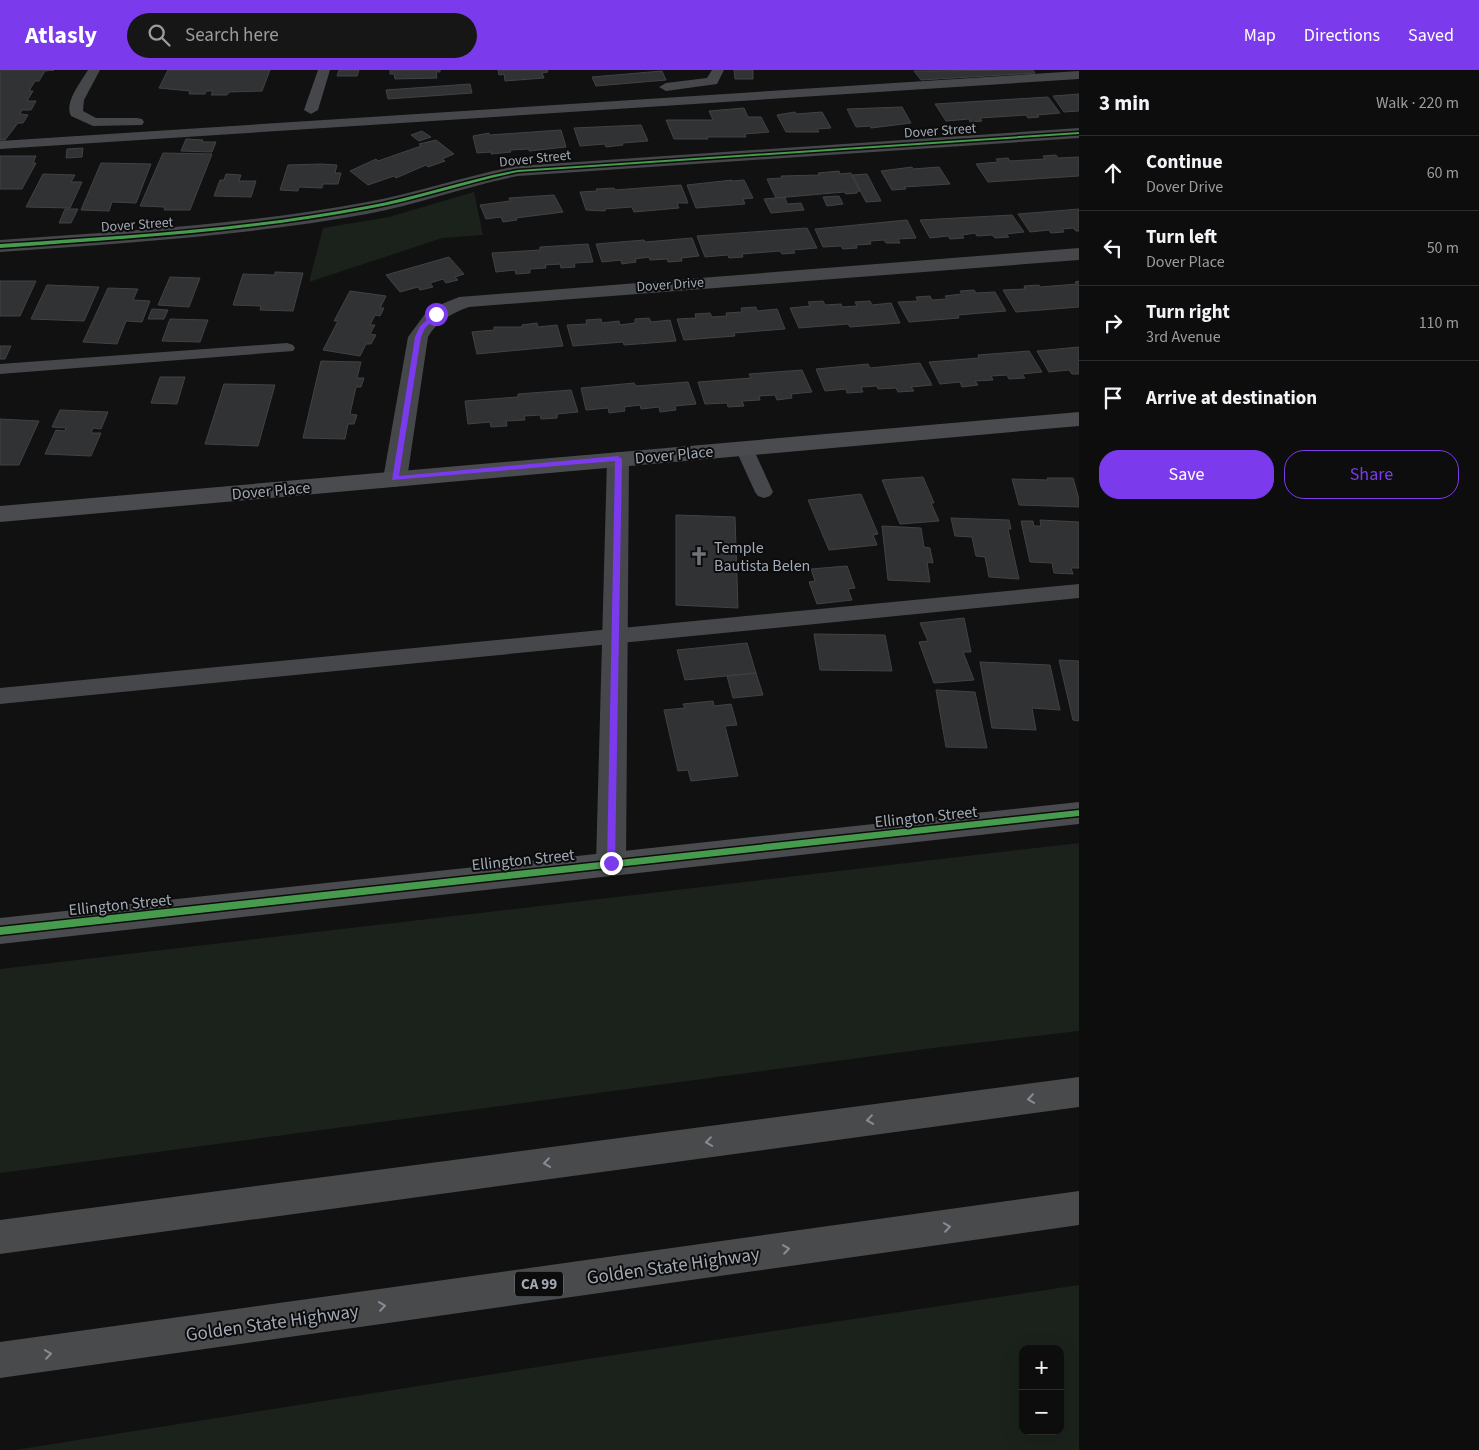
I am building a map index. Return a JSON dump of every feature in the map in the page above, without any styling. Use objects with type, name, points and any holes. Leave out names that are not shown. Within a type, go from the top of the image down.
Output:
[{"type":"highway","points":[[0,1237],[1079,1092]]},
{"type":"highway","name":"Golden State Highway","points":[[0,1360],[1079,1208]]},
{"type":"street","name":"Dover Street","points":[[0,246],[207,231],[342,212],[396,202],[482,177],[526,170],[1079,133]]},
{"type":"street","name":"Dover Drive","points":[[395,479],[418,337],[422,327],[436,314],[466,301],[1079,254]]},
{"type":"street","name":"Dover Place","points":[[0,514],[1079,418]]},
{"type":"street","points":[[611,863],[618,459]]},
{"type":"street","name":"Ellington Street","points":[[0,931],[611,863],[1079,814]]},
{"type":"lane","points":[[94,70],[77,100],[76,113],[94,122],[119,124],[148,122]]},
{"type":"lane","points":[[311,110],[324,70]]},
{"type":"lane","points":[[650,88],[689,86],[712,82],[718,70]]},
{"type":"lane","points":[[0,145],[1079,75]]},
{"type":"lane","points":[[0,369],[287,348]]},
{"type":"lane","points":[[744,448],[764,492]]},
{"type":"lane","points":[[0,696],[1079,591]]},
{"type":"shaded area","points":[[474,192],[483,235],[442,238],[309,282],[323,228],[389,217]]},
{"type":"shaded area","points":[[1079,843],[1079,1031],[933,1048],[0,1173],[0,969]]},
{"type":"shaded area","points":[[1079,1285],[1079,1450],[15,1450],[588,1359]]},
{"type":"building","points":[[0,70],[54,70],[45,71],[39,81],[35,81],[29,91],[33,91],[27,101],[36,101],[31,110],[22,110],[20,114],[28,115],[23,123],[18,123],[5,140],[0,140]]},
{"type":"building","points":[[168,70],[270,70],[262,91],[229,92],[227,95],[211,95],[213,91],[206,91],[205,94],[189,94],[190,91],[159,88]]},
{"type":"building","points":[[339,70],[359,70],[357,76],[337,76]]},
{"type":"building","points":[[390,70],[440,70],[440,72],[436,72],[437,78],[395,79],[394,74],[390,74]]},
{"type":"building","points":[[498,70],[547,70],[548,72],[542,73],[544,78],[505,81],[504,74],[499,75]]},
{"type":"building","points":[[734,70],[753,70],[753,79],[735,79]]},
{"type":"building","points":[[1033,70],[1035,73],[921,80],[914,71]]},
{"type":"building","points":[[662,71],[666,80],[596,86],[592,77]]},
{"type":"building","points":[[470,84],[472,93],[388,99],[386,90]]},
{"type":"building","points":[[1079,94],[1079,111],[1064,112],[1053,96]]},
{"type":"building","points":[[1048,97],[1060,113],[1037,115],[1039,117],[1028,118],[1026,115],[980,118],[982,121],[970,122],[969,119],[946,121],[935,104]]},
{"type":"building","points":[[902,107],[911,123],[871,128],[870,126],[856,127],[847,109]]},
{"type":"building","points":[[744,108],[748,117],[761,117],[769,132],[745,134],[746,137],[674,139],[666,120],[713,120],[709,111]]},
{"type":"building","points":[[795,112],[796,114],[822,112],[831,128],[817,129],[819,132],[786,132],[777,115]]},
{"type":"building","points":[[641,125],[648,141],[622,143],[623,145],[606,147],[605,144],[580,146],[574,128]]},
{"type":"building","points":[[561,130],[566,147],[529,151],[529,149],[510,150],[511,152],[491,154],[491,152],[477,153],[473,136],[489,133],[489,135]]},
{"type":"building","points":[[422,131],[431,137],[419,141],[411,135]]},
{"type":"building","points":[[186,139],[216,142],[212,152],[181,151]]},
{"type":"building","points":[[436,140],[454,154],[442,159],[445,161],[428,167],[426,165],[396,178],[394,176],[368,185],[350,171],[376,159],[378,161],[421,146],[419,144]]},
{"type":"building","points":[[83,148],[82,157],[66,158],[67,149]]},
{"type":"building","points":[[163,153],[212,154],[190,210],[164,210],[165,207],[140,206]]},
{"type":"building","points":[[1056,155],[1058,158],[1079,157],[1079,176],[988,182],[976,164],[998,162],[996,159],[1008,158],[1010,161],[1045,159],[1043,156]]},
{"type":"building","points":[[0,156],[36,156],[33,163],[36,163],[22,189],[0,189]]},
{"type":"building","points":[[101,163],[151,164],[136,203],[112,202],[109,211],[81,210]]},
{"type":"building","points":[[288,165],[337,165],[335,173],[341,173],[338,184],[323,184],[322,188],[299,187],[298,191],[280,190]]},
{"type":"building","points":[[912,167],[913,169],[939,167],[950,184],[904,187],[906,189],[892,190],[881,171]]},
{"type":"building","points":[[839,171],[840,174],[851,173],[860,191],[846,194],[844,192],[776,198],[767,179],[782,178],[781,176],[820,175],[818,173]]},
{"type":"building","points":[[43,174],[75,175],[71,182],[82,182],[70,208],[26,207]]},
{"type":"building","points":[[226,174],[241,175],[239,181],[256,181],[251,197],[214,196],[220,180],[224,180]]},
{"type":"building","points":[[867,174],[881,201],[866,202],[852,175]]},
{"type":"building","points":[[744,180],[753,198],[743,199],[745,204],[696,208],[687,185]]},
{"type":"building","points":[[681,185],[688,203],[677,203],[679,208],[634,212],[632,207],[605,209],[605,211],[586,210],[580,192],[597,191],[596,189],[614,188],[615,190]]},
{"type":"building","points":[[554,195],[563,212],[516,218],[517,220],[503,222],[501,217],[486,219],[480,205],[510,201],[509,198]]},
{"type":"building","points":[[839,196],[843,204],[827,206],[823,197]]},
{"type":"building","points":[[785,197],[787,204],[801,203],[804,210],[771,213],[764,199]]},
{"type":"building","points":[[65,209],[78,209],[71,223],[59,223]]},
{"type":"building","points":[[1079,209],[1079,231],[1073,228],[1062,229],[1064,232],[1051,233],[1049,230],[1030,232],[1018,214]]},
{"type":"building","points":[[1012,215],[1024,232],[1006,234],[1009,237],[995,238],[992,235],[977,236],[975,233],[962,235],[964,238],[950,239],[948,236],[930,238],[920,220]]},
{"type":"building","points":[[907,220],[916,238],[898,239],[900,243],[886,243],[884,240],[870,241],[871,244],[856,245],[857,248],[843,249],[841,246],[823,247],[815,229]]},
{"type":"building","points":[[807,228],[817,248],[793,250],[795,253],[782,254],[780,251],[742,254],[743,257],[729,258],[728,255],[705,257],[697,236]]},
{"type":"building","points":[[692,238],[699,256],[681,258],[682,261],[668,262],[667,259],[650,260],[649,257],[635,259],[636,262],[622,264],[621,260],[602,262],[596,244],[644,240],[645,242]]},
{"type":"building","points":[[588,244],[593,262],[574,263],[575,267],[561,268],[560,264],[545,265],[546,268],[530,269],[530,273],[516,274],[515,270],[496,272],[492,253],[540,250],[540,247]]},
{"type":"building","points":[[449,257],[464,274],[455,277],[458,280],[446,283],[443,279],[430,283],[433,287],[420,290],[418,287],[400,292],[386,275]]},
{"type":"building","points":[[275,272],[303,273],[293,311],[260,310],[261,306],[233,305],[243,274],[275,275]]},
{"type":"building","points":[[170,277],[200,278],[189,307],[158,305]]},
{"type":"building","points":[[0,281],[36,281],[20,316],[0,316]]},
{"type":"building","points":[[1079,281],[1079,307],[1016,312],[1003,290],[1025,289],[1024,286],[1039,285],[1040,287],[1077,284],[1075,282]]},
{"type":"building","points":[[47,285],[99,287],[84,321],[31,319]]},
{"type":"building","points":[[108,288],[138,289],[133,300],[150,301],[142,322],[126,321],[117,344],[83,342]]},
{"type":"building","points":[[974,290],[976,293],[995,292],[1006,311],[958,315],[959,318],[909,322],[898,302],[918,301],[916,297],[930,296],[932,300],[947,299],[945,296],[962,294],[960,291]]},
{"type":"building","points":[[350,291],[386,296],[380,308],[384,308],[380,316],[375,315],[370,325],[375,325],[370,334],[376,335],[371,344],[366,344],[360,356],[323,350],[338,321],[334,321]]},
{"type":"building","points":[[823,301],[825,305],[841,304],[842,307],[857,306],[855,302],[870,301],[872,305],[891,303],[900,323],[850,327],[848,324],[799,328],[790,308],[810,306],[808,302]]},
{"type":"building","points":[[756,307],[757,311],[777,309],[785,329],[734,333],[735,336],[684,340],[677,319],[696,318],[695,314],[710,313],[712,317],[727,316],[726,313],[742,312],[741,308]]},
{"type":"building","points":[[152,309],[168,310],[164,319],[148,319]]},
{"type":"building","points":[[649,318],[651,322],[670,320],[676,341],[624,345],[623,342],[573,346],[567,325],[587,324],[586,320],[601,319],[602,323],[619,321],[620,325],[635,323],[635,319]]},
{"type":"building","points":[[170,319],[208,320],[200,342],[162,341]]},
{"type":"building","points":[[537,323],[538,327],[557,325],[563,346],[477,354],[472,332],[494,330],[494,327],[522,327],[522,325]]},
{"type":"building","points":[[0,346],[11,346],[5,359],[0,359]]},
{"type":"building","points":[[1079,347],[1079,374],[1072,374],[1069,370],[1049,372],[1037,351]]},
{"type":"building","points":[[1029,351],[1042,372],[1022,374],[1025,378],[1009,379],[1007,375],[991,376],[993,380],[975,381],[978,385],[962,387],[960,382],[940,384],[929,362],[979,358],[978,355]]},
{"type":"building","points":[[321,361],[361,362],[357,378],[364,378],[361,387],[356,387],[350,414],[357,415],[354,424],[348,424],[345,439],[303,438]]},
{"type":"building","points":[[920,363],[932,385],[911,387],[914,391],[898,392],[896,388],[878,389],[877,386],[861,387],[863,392],[847,393],[846,389],[825,391],[816,369],[868,364],[870,368]]},
{"type":"building","points":[[802,370],[812,392],[791,394],[792,398],[777,400],[775,395],[759,396],[760,400],[742,401],[744,406],[728,407],[727,403],[705,404],[698,382],[751,378],[749,374]]},
{"type":"building","points":[[160,377],[185,377],[177,404],[151,403]]},
{"type":"building","points":[[688,382],[696,404],[675,406],[676,410],[660,412],[659,407],[641,409],[640,405],[624,407],[625,411],[609,413],[608,408],[586,410],[581,388],[634,383],[636,386]]},
{"type":"building","points":[[224,384],[275,385],[258,446],[205,444]]},
{"type":"building","points":[[571,390],[578,412],[557,414],[557,418],[541,419],[540,415],[524,416],[525,420],[506,421],[507,426],[491,427],[490,422],[468,424],[465,401]]},
{"type":"building","points":[[60,410],[108,412],[101,429],[93,428],[91,433],[101,433],[91,456],[45,454],[56,430],[65,431],[66,428],[52,427]]},
{"type":"building","points":[[0,419],[39,421],[19,465],[0,465]]},
{"type":"building","points":[[923,477],[939,521],[900,524],[882,480]]},
{"type":"building","points":[[1047,478],[1073,478],[1079,499],[1079,507],[1019,505],[1012,479],[1048,480]]},
{"type":"building","points":[[861,494],[878,534],[873,535],[877,545],[829,550],[808,500]]},
{"type":"building","points":[[676,515],[735,517],[738,608],[676,605]]},
{"type":"building","points":[[951,518],[1009,520],[1011,529],[1008,529],[1019,579],[989,577],[985,557],[976,556],[972,537],[955,536]]},
{"type":"building","points":[[1040,520],[1079,522],[1079,568],[1071,568],[1073,574],[1054,573],[1052,563],[1030,562],[1021,521],[1033,521],[1034,526],[1041,526]]},
{"type":"building","points":[[882,526],[921,528],[924,547],[930,548],[933,563],[927,562],[930,582],[888,580]]},
{"type":"building","points":[[847,566],[855,588],[848,589],[852,600],[817,604],[809,582],[815,581],[811,569]]},
{"type":"building","points":[[964,618],[971,652],[963,652],[974,680],[934,683],[919,642],[928,641],[920,623]]},
{"type":"building","points":[[814,634],[885,635],[892,671],[820,670]]},
{"type":"building","points":[[747,643],[756,673],[685,680],[677,650]]},
{"type":"building","points":[[1059,660],[1079,661],[1079,721],[1073,720]]},
{"type":"building","points":[[980,662],[1050,665],[1060,710],[1032,708],[1036,730],[992,728]]},
{"type":"building","points":[[756,673],[763,695],[733,698],[727,676]]},
{"type":"building","points":[[936,690],[975,692],[987,748],[946,747]]},
{"type":"building","points":[[713,701],[714,706],[731,704],[737,725],[725,726],[738,776],[691,781],[688,770],[678,771],[664,710],[685,708],[683,704]]},
{"type":"cycle path","points":[[0,246],[184,232],[321,216],[404,200],[480,179],[518,171],[1079,133]]},
{"type":"cycle path","points":[[0,931],[1079,813]]},
{"type":"place","name":"Temple Bautista Belen","points":[[699,556]]},
{"type":"route","points":[[436,314],[422,327],[418,337],[395,479],[618,459],[611,863]]}]
